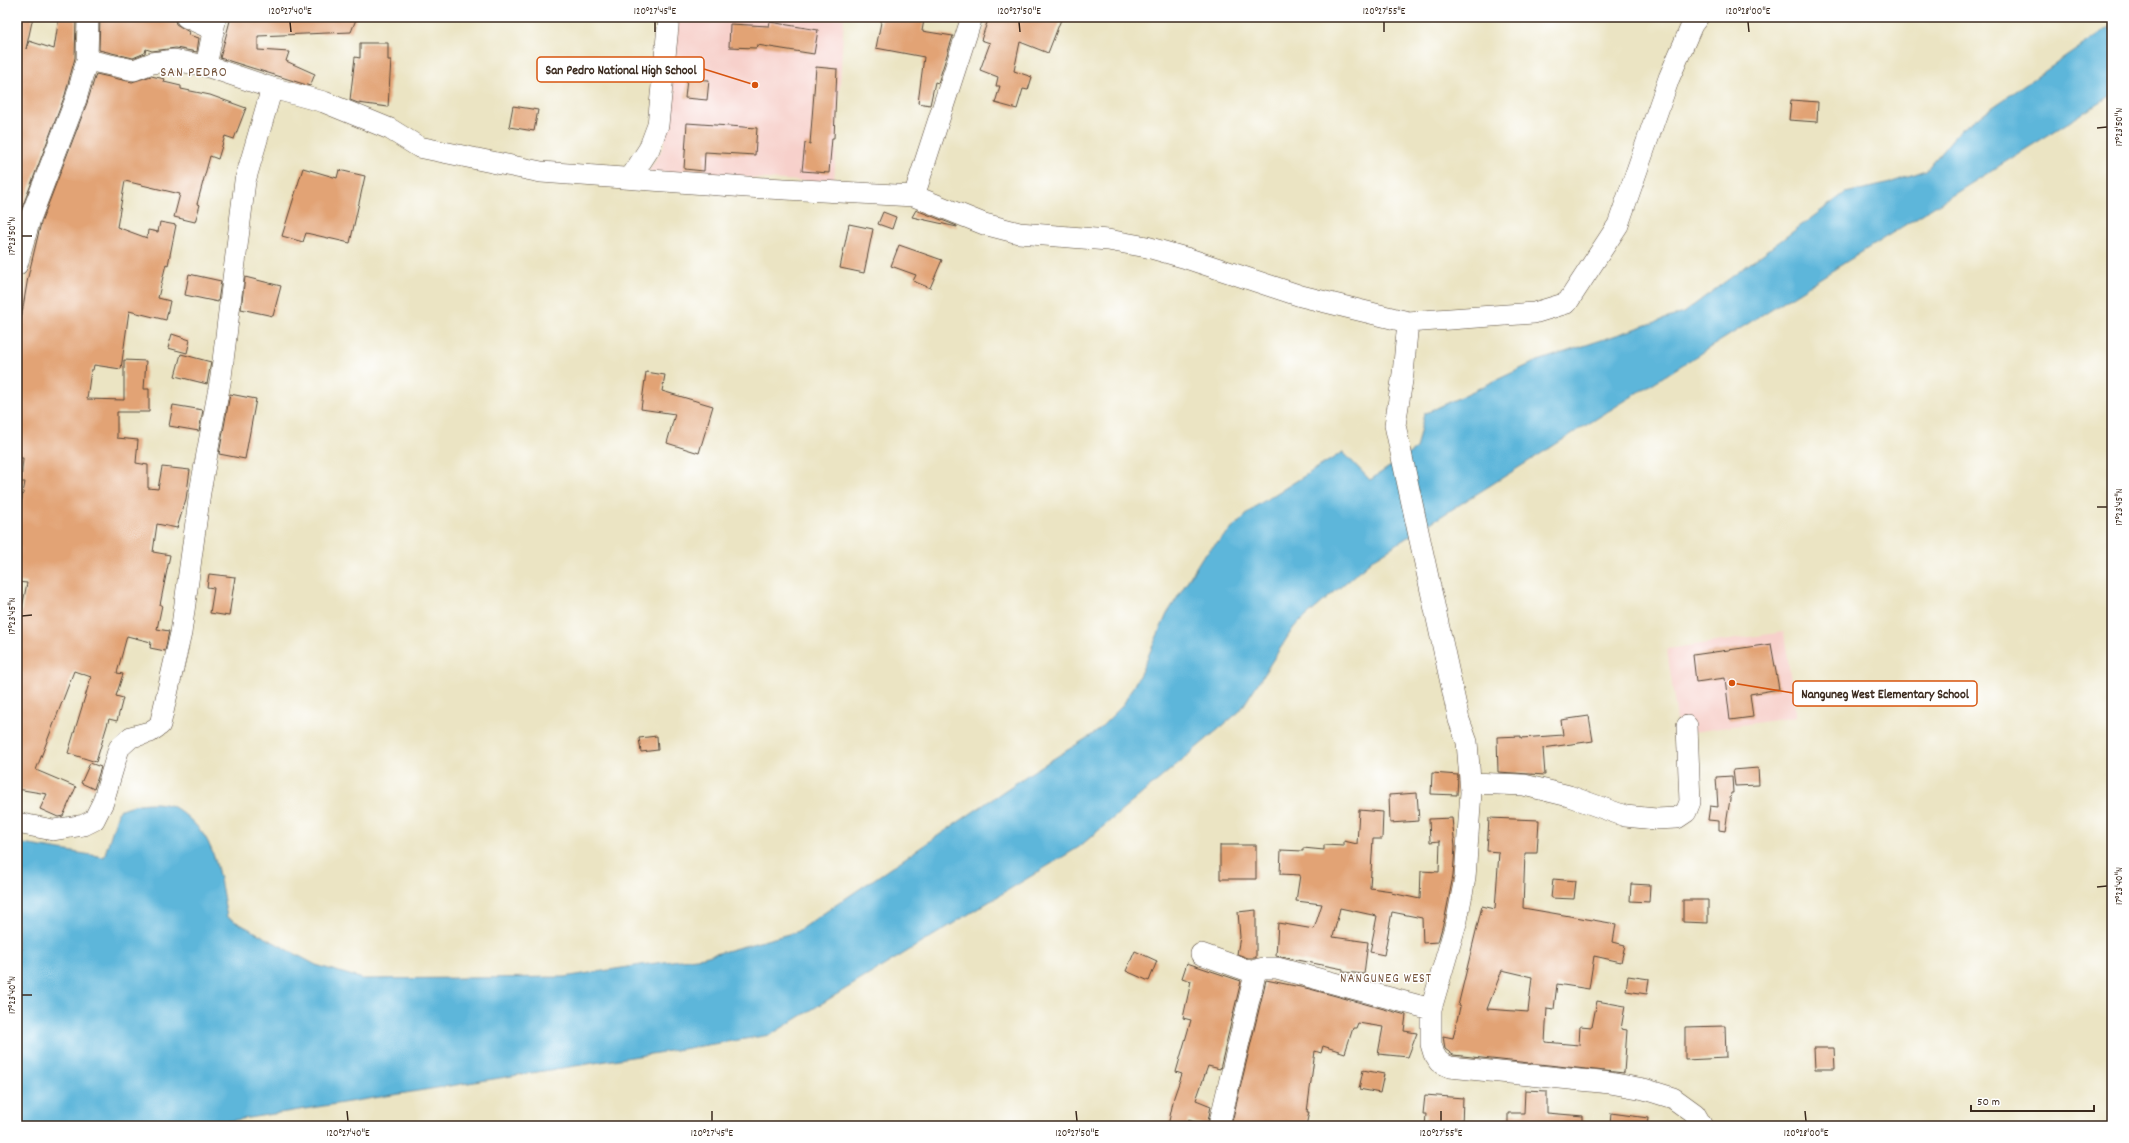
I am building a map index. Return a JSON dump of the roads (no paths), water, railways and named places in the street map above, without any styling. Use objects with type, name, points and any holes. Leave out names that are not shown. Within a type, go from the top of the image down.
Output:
[{"type":"street","points":[[17,265],[30,219],[76,99],[87,60],[88,17]]},
{"type":"street","points":[[186,17],[215,23],[206,66]]},
{"type":"street","points":[[631,177],[649,149],[658,125],[669,17]]},
{"type":"street","points":[[914,196],[972,17]]},
{"type":"street","points":[[87,60],[134,70],[152,64],[174,60],[206,66],[272,88],[324,102],[390,129],[419,147],[541,172],[631,177],[747,187],[914,196],[984,224],[1019,233],[1108,240],[1147,247],[1186,258],[1301,296],[1408,322],[1534,313],[1567,303],[1618,225],[1669,78],[1692,25],[1698,17]]},
{"type":"street","points":[[17,823],[53,830],[84,825],[94,820],[103,802],[119,748],[131,737],[150,732],[160,726],[182,632],[200,492],[222,369],[245,181],[272,88]]},
{"type":"street","points":[[1408,322],[1403,374],[1395,425],[1459,720],[1467,742],[1470,783],[1462,899],[1431,1009],[1431,1044],[1434,1054],[1440,1062],[1450,1067],[1610,1083],[1644,1089],[1673,1098],[1695,1114],[1702,1126]]},
{"type":"street","points":[[1470,783],[1524,785],[1568,796],[1625,816],[1656,819],[1677,818],[1686,812],[1690,802],[1687,726]]},
{"type":"street","points":[[1201,954],[1255,973]]},
{"type":"street","points":[[1219,1126],[1255,973],[1260,968],[1277,968],[1431,1009]]},
{"type":"water","points":[[2112,25],[2112,95],[1373,559],[1294,627],[1240,711],[1079,847],[770,1035],[198,1126],[17,1126],[17,843],[104,857],[119,810],[146,803],[174,807],[193,822],[208,842],[218,869],[227,917],[316,965],[363,979],[564,977],[704,957],[796,932],[1032,772],[1095,733],[1123,705],[1141,672],[1167,614],[1203,556],[1256,506],[1343,452],[1370,480],[1416,449],[1424,414],[1535,362],[1683,313],[1845,193],[1887,184],[1926,170],[1961,129]]},
{"type":"place","name":"San Pedro National High School","points":[[755,85]]},
{"type":"place","name":"Nanguneg West Elementary School","points":[[1732,683]]},
{"type":"district","name":"SAN PEDRO","points":[[194,73]]},
{"type":"district","name":"NANGUNEG WEST","points":[[1386,979]]}]
